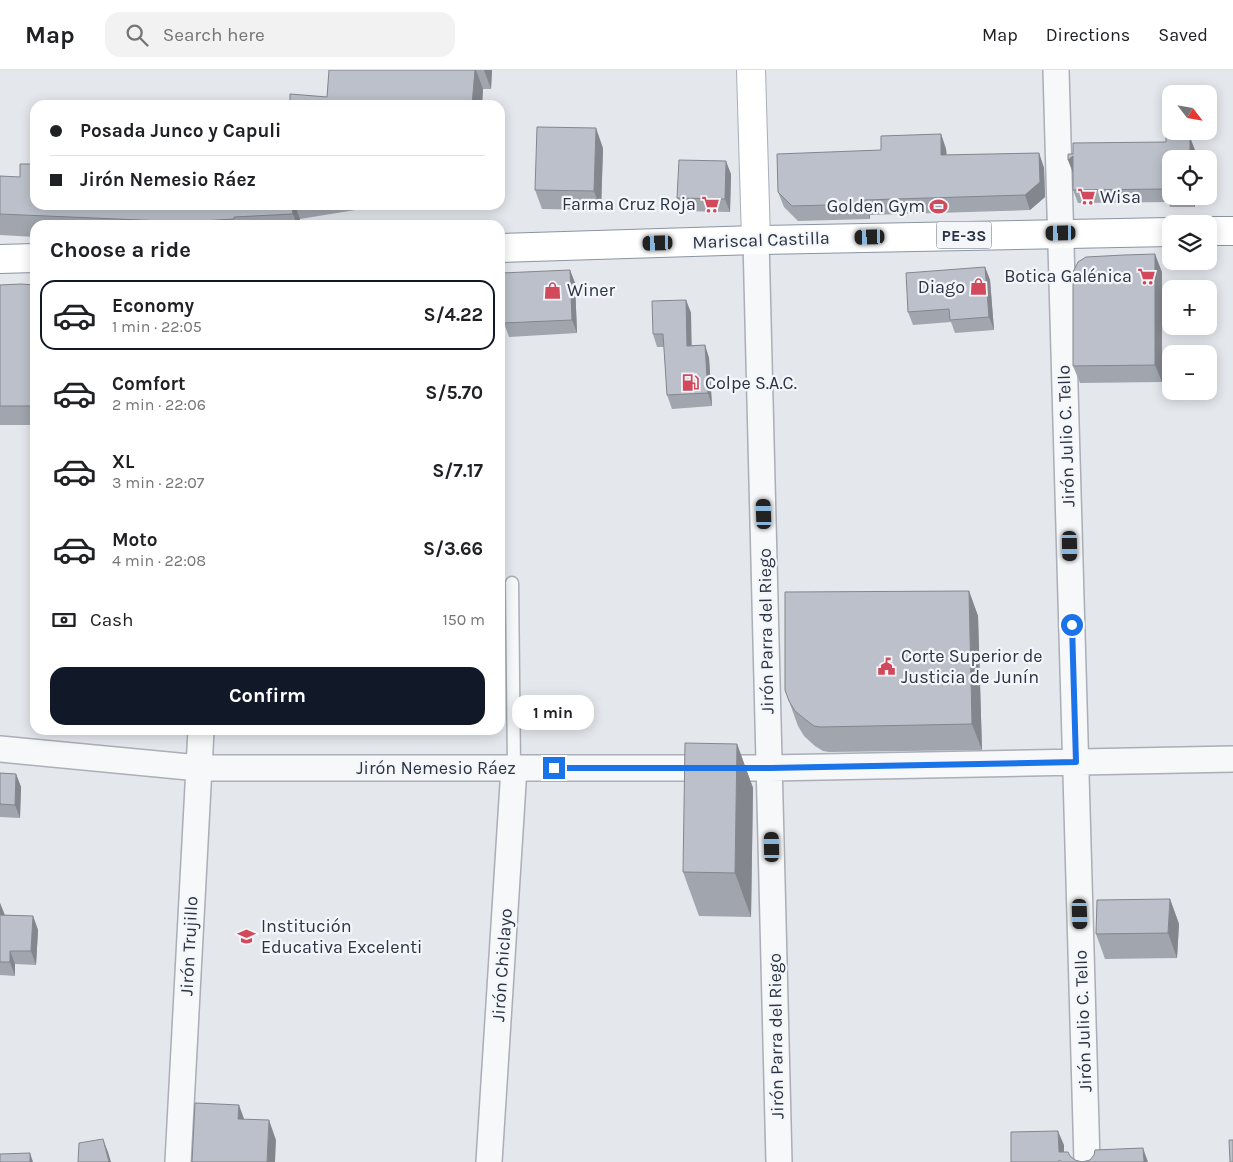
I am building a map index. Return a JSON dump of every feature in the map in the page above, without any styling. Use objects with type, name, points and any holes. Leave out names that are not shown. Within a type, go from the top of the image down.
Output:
[{"type":"main road","name":"Jirón Parra del Riego","points":[[751,70],[756,240]]},
{"type":"main road","points":[[1217,231],[1233,231]]},
{"type":"main road","name":"Mariscal Castilla","points":[[505,248],[756,240],[1162,232]]},
{"type":"main road","points":[[0,259],[30,258]]},
{"type":"street","name":"Jirón Julio C. Tello","points":[[1056,70],[1087,1162]]},
{"type":"street","name":"Jirón Parra del Riego","points":[[756,240],[779,1162]]},
{"type":"street","name":"Jirón Trujillo","points":[[178,1162],[200,735]]},
{"type":"street","name":"Jirón Nemesio Ráez","points":[[0,749],[199,768],[770,768],[1233,759]]},
{"type":"street","name":"Jirón Chiclayo","points":[[489,1162],[514,768]]},
{"type":"lane","points":[[512,583],[514,768]]},
{"type":"building","points":[[329,70],[475,70],[472,100],[290,100],[290,94],[327,97]]},
{"type":"building","points":[[537,127],[596,128],[594,191],[535,190]]},
{"type":"building","points":[[941,134],[941,155],[1039,153],[1040,182],[1025,195],[864,200],[864,204],[792,206],[778,192],[777,154],[881,150],[881,136]]},
{"type":"building","points":[[1166,140],[1190,140],[1190,150],[1162,150],[1162,189],[1073,190],[1073,156],[1068,160],[1068,154],[1073,154],[1073,143],[1166,142]]},
{"type":"building","points":[[679,160],[726,161],[725,199],[677,198]]},
{"type":"building","points":[[20,164],[30,164],[30,210],[293,210],[293,214],[234,217],[234,219],[218,220],[140,220],[0,214],[0,176],[20,177]]},
{"type":"building","points":[[1155,254],[1155,365],[1073,366],[1073,272],[1078,262],[1086,257]]},
{"type":"building","points":[[985,267],[989,317],[950,320],[949,309],[908,312],[906,273]]},
{"type":"building","points":[[570,270],[572,320],[505,323],[505,273]]},
{"type":"building","points":[[0,285],[30,285],[30,406],[0,406]]},
{"type":"building","points":[[686,300],[687,346],[705,345],[708,393],[667,395],[663,334],[653,334],[652,301]]},
{"type":"building","name":"Corte Superior de Justicia de Junín","points":[[969,591],[972,724],[820,727],[814,726],[795,711],[785,690],[785,592]]},
{"type":"building","points":[[685,743],[737,744],[735,873],[683,872]]},
{"type":"building","points":[[0,773],[16,774],[15,805],[0,804]]},
{"type":"building","points":[[1170,899],[1168,933],[1096,934],[1097,900]]},
{"type":"building","points":[[0,915],[33,916],[31,951],[10,951],[10,962],[0,962]]},
{"type":"building","points":[[195,1103],[239,1105],[238,1119],[269,1120],[267,1162],[192,1162]]},
{"type":"building","points":[[1058,1131],[1059,1152],[1068,1152],[1075,1160],[1082,1162],[1062,1162],[1059,1160],[1059,1162],[1011,1162],[1011,1132]]},
{"type":"building","points":[[103,1139],[109,1162],[78,1162],[79,1143]]},
{"type":"building","points":[[1229,1140],[1233,1140],[1233,1162],[1230,1162]]},
{"type":"building","points":[[1143,1148],[1144,1162],[1082,1162],[1090,1160],[1095,1150]]},
{"type":"building","points":[[30,1153],[30,1162],[0,1162],[0,1154]]},
{"type":"place","name":"Wisa","points":[[1086,197]]},
{"type":"place","name":"Farma Cruz Roja","points":[[710,204]]},
{"type":"place","name":"Golden Gym","points":[[939,206]]},
{"type":"place","name":"Botica Galénica","points":[[1146,276]]},
{"type":"place","name":"Diago","points":[[979,287]]},
{"type":"place","name":"Winer","points":[[553,290]]},
{"type":"place","name":"Colpe S.A.C.","points":[[691,383]]},
{"type":"place","name":"Corte Superior de Justicia de Junín","points":[[887,666]]},
{"type":"place","name":"Institución Educativa Excelenti","points":[[247,936]]},
{"type":"route","points":[[554,768],[770,768],[1076,762],[1072,625]]}]
